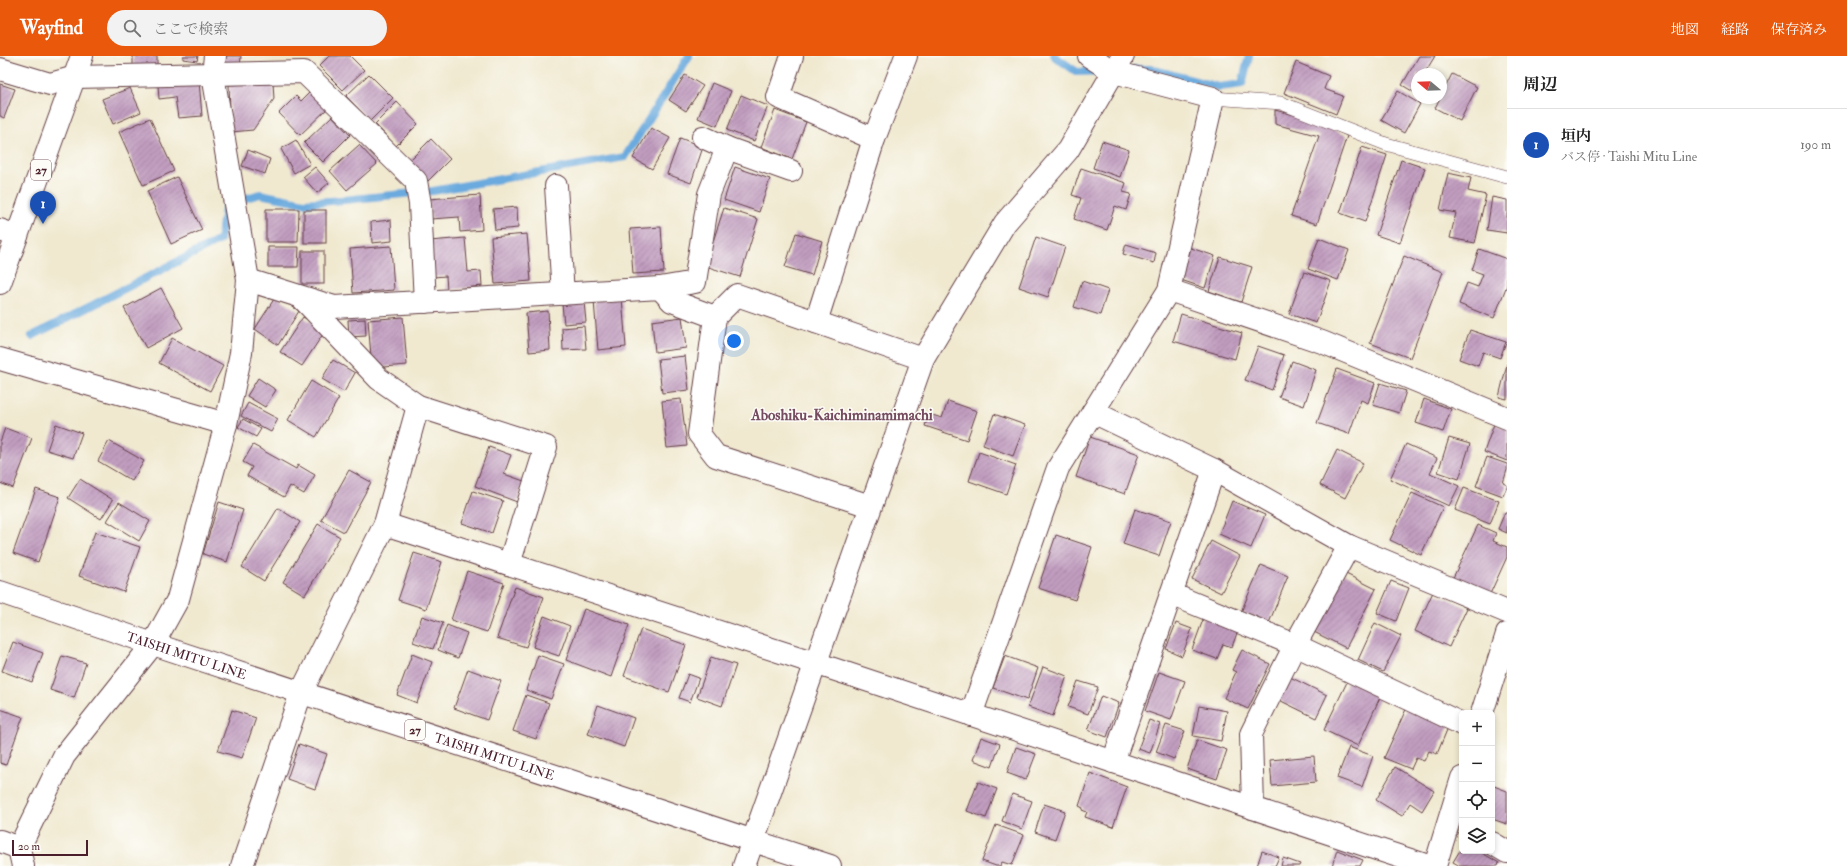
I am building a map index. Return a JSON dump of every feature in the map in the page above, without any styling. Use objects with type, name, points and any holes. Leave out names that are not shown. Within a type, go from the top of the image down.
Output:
[{"type":"street","name":"27","points":[[0,283],[9,233],[75,77],[82,56]]},
{"type":"street","points":[[792,56],[778,97],[874,139]]},
{"type":"street","points":[[816,322],[874,139],[906,56]]},
{"type":"street","points":[[971,715],[1058,468],[1169,290],[1213,98],[1118,64],[1089,56]]},
{"type":"street","points":[[744,866],[923,359],[1005,223],[1068,150],[1118,64]]},
{"type":"street","points":[[14,852],[64,756],[153,644],[178,599],[226,424],[241,353],[248,280],[214,65]]},
{"type":"street","points":[[0,69],[50,84],[75,77],[214,65],[304,72],[416,181],[420,204],[425,302]]},
{"type":"street","points":[[703,137],[727,148],[791,171]]},
{"type":"street","points":[[248,280],[334,307],[660,288],[695,282],[709,194],[727,148]]},
{"type":"street","points":[[556,186],[563,294]]},
{"type":"street","points":[[660,288],[672,301],[715,317]]},
{"type":"street","points":[[1169,290],[1322,342],[1507,418]]},
{"type":"street","points":[[870,506],[716,456],[699,434],[715,317],[737,295],[923,359]]},
{"type":"street","points":[[302,298],[379,379],[418,406],[546,447],[509,564]]},
{"type":"street","points":[[0,359],[226,424]]},
{"type":"street","points":[[248,864],[301,693],[385,524],[418,406]]},
{"type":"street","points":[[1093,412],[1214,470],[1349,546],[1507,612]]},
{"type":"street","points":[[1113,762],[1214,470]]},
{"type":"street","points":[[385,524],[815,663],[1428,866]]},
{"type":"street","points":[[1253,808],[1251,734],[1295,645],[1349,546]]},
{"type":"street","name":"TAISHI MITU LINE","points":[[0,592],[301,693],[830,866]]},
{"type":"street","points":[[1171,594],[1295,645],[1459,723]]},
{"type":"street","points":[[1483,710],[1507,634]]},
{"type":"street","points":[[1435,866],[1456,822],[1461,782]]},
{"type":"street","points":[[1495,845],[1507,852]]},
{"type":"lane","points":[[1213,98],[1281,103],[1386,144],[1507,177]]},
{"type":"building","points":[[133,56],[157,56],[157,67],[133,66]]},
{"type":"building","points":[[183,56],[198,56],[197,61],[183,59]]},
{"type":"building","points":[[221,56],[241,56],[240,68],[220,67]]},
{"type":"building","points":[[329,56],[350,56],[364,70],[343,90],[319,66]]},
{"type":"building","points":[[1419,56],[1435,56],[1428,68],[1412,68]]},
{"type":"building","points":[[1296,62],[1329,76],[1324,89],[1343,96],[1336,114],[1284,93]]},
{"type":"building","points":[[1411,70],[1411,90],[1402,85]]},
{"type":"building","points":[[369,74],[393,98],[370,121],[346,96]]},
{"type":"building","points":[[1452,74],[1477,87],[1460,121],[1435,108],[1437,104],[1447,104],[1447,84]]},
{"type":"building","points":[[685,75],[703,86],[686,111],[669,100]]},
{"type":"building","points":[[199,81],[202,116],[178,118],[175,97],[159,99],[158,85]]},
{"type":"building","points":[[273,83],[274,99],[253,130],[231,132],[229,85]]},
{"type":"building","points":[[712,83],[731,91],[717,126],[698,118]]},
{"type":"building","points":[[0,84],[15,89],[4,118],[0,116]]},
{"type":"building","points":[[130,88],[141,112],[113,124],[102,99]]},
{"type":"building","points":[[312,90],[328,108],[300,135],[279,113],[296,96],[301,101]]},
{"type":"building","points":[[1398,91],[1411,99],[1411,104],[1420,104],[1404,133],[1381,120]]},
{"type":"building","points":[[741,95],[768,106],[754,141],[727,130]]},
{"type":"building","points":[[397,102],[418,124],[396,146],[375,124]]},
{"type":"building","points":[[775,110],[806,122],[792,159],[761,147]]},
{"type":"building","points":[[1275,110],[1313,120],[1347,136],[1317,224],[1291,216],[1319,136],[1275,124]]},
{"type":"building","points":[[332,116],[350,135],[323,162],[304,143]]},
{"type":"building","points":[[150,118],[174,171],[143,185],[119,132]]},
{"type":"building","points":[[651,128],[670,138],[652,169],[633,158]]},
{"type":"building","points":[[680,138],[703,147],[691,183],[667,174]]},
{"type":"building","points":[[431,139],[450,159],[428,181],[409,161]]},
{"type":"building","points":[[296,140],[310,164],[294,173],[281,149]]},
{"type":"building","points":[[1102,141],[1129,150],[1120,177],[1093,168]]},
{"type":"building","points":[[359,145],[377,164],[347,190],[330,171]]},
{"type":"building","points":[[1362,147],[1387,155],[1365,222],[1340,213]]},
{"type":"building","points":[[248,150],[270,159],[265,174],[242,166]]},
{"type":"building","points":[[1401,160],[1425,168],[1400,243],[1376,235]]},
{"type":"building","points":[[315,167],[329,183],[317,193],[303,177]]},
{"type":"building","points":[[735,167],[770,179],[759,212],[724,200]]},
{"type":"building","points":[[1081,168],[1126,183],[1123,192],[1131,194],[1126,210],[1115,206],[1107,230],[1074,219],[1081,198],[1072,195]]},
{"type":"building","points":[[1448,173],[1471,178],[1468,191],[1486,195],[1475,243],[1450,238],[1456,213],[1440,210]]},
{"type":"building","points":[[177,177],[202,230],[171,244],[147,191]]},
{"type":"building","points":[[480,195],[482,230],[460,232],[459,217],[431,219],[429,199]]},
{"type":"building","points":[[1492,197],[1507,200],[1507,233],[1487,230]]},
{"type":"building","points":[[517,207],[518,228],[495,230],[493,209]]},
{"type":"building","points":[[724,208],[758,219],[740,277],[705,266]]},
{"type":"building","points":[[266,209],[299,209],[298,242],[266,242]]},
{"type":"building","points":[[304,210],[326,210],[326,243],[304,243]]},
{"type":"building","points":[[391,220],[392,241],[372,243],[371,222]]},
{"type":"building","points":[[661,227],[664,272],[633,274],[630,229]]},
{"type":"building","points":[[796,233],[822,241],[812,275],[785,267]]},
{"type":"building","points":[[527,234],[531,281],[495,284],[491,237]]},
{"type":"building","points":[[1036,237],[1065,247],[1048,297],[1019,287]]},
{"type":"building","points":[[465,238],[468,272],[481,271],[482,286],[447,290],[446,276],[433,277],[430,241]]},
{"type":"building","points":[[1319,238],[1349,250],[1338,280],[1308,269]]},
{"type":"building","points":[[1126,244],[1156,253],[1154,263],[1123,254]]},
{"type":"building","points":[[391,246],[394,290],[353,293],[350,249]]},
{"type":"building","points":[[268,247],[299,247],[298,267],[268,267]]},
{"type":"building","points":[[1191,248],[1215,256],[1205,288],[1181,280]]},
{"type":"building","points":[[1479,249],[1507,259],[1507,285],[1494,318],[1459,304],[1467,283],[1478,287],[1483,274],[1472,270]]},
{"type":"building","points":[[302,251],[324,251],[324,284],[302,284]]},
{"type":"building","points":[[1404,256],[1443,272],[1410,358],[1370,343]]},
{"type":"building","points":[[1220,257],[1252,267],[1241,302],[1209,291]]},
{"type":"building","points":[[1304,272],[1331,281],[1316,323],[1289,314]]},
{"type":"building","points":[[1082,281],[1108,290],[1100,315],[1074,307]]},
{"type":"building","points":[[161,288],[183,328],[146,348],[124,308]]},
{"type":"building","points":[[276,296],[299,311],[278,345],[255,329]]},
{"type":"building","points":[[622,298],[626,347],[598,350],[594,301]]},
{"type":"building","points":[[584,302],[586,322],[564,324],[562,304]]},
{"type":"building","points":[[548,311],[550,350],[529,352],[526,313]]},
{"type":"building","points":[[1181,314],[1242,333],[1235,359],[1173,341]]},
{"type":"building","points":[[303,317],[325,331],[302,366],[280,352]]},
{"type":"building","points":[[403,317],[407,365],[372,368],[368,320]]},
{"type":"building","points":[[682,317],[686,348],[655,352],[652,321]]},
{"type":"building","points":[[365,319],[366,336],[349,337],[348,320]]},
{"type":"building","points":[[584,326],[586,349],[563,350],[562,328]]},
{"type":"building","points":[[1470,330],[1506,342],[1500,358],[1483,352],[1478,366],[1459,359]]},
{"type":"building","points":[[172,338],[223,366],[210,391],[159,363]]},
{"type":"building","points":[[1258,346],[1284,355],[1272,390],[1245,380]]},
{"type":"building","points":[[685,356],[689,390],[662,393],[658,359]]},
{"type":"building","points":[[333,360],[355,373],[344,392],[322,379]]},
{"type":"building","points":[[1292,361],[1316,370],[1304,406],[1279,397]]},
{"type":"building","points":[[1507,364],[1507,399],[1499,397]]},
{"type":"building","points":[[1337,369],[1375,383],[1368,403],[1361,400],[1349,434],[1317,423]]},
{"type":"building","points":[[258,378],[276,390],[265,407],[247,396]]},
{"type":"building","points":[[311,381],[339,398],[316,437],[288,420]]},
{"type":"building","points":[[1380,383],[1406,391],[1399,413],[1373,405]]},
{"type":"building","points":[[681,399],[687,446],[667,448],[662,401]]},
{"type":"building","points":[[1424,399],[1451,409],[1443,432],[1416,423]]},
{"type":"building","points":[[948,401],[977,411],[967,440],[925,426],[929,414],[942,418]]},
{"type":"building","points":[[248,403],[278,419],[271,432],[241,416]]},
{"type":"building","points":[[994,414],[1025,425],[1013,456],[983,445]]},
{"type":"building","points":[[243,419],[261,429],[256,437],[238,427]]},
{"type":"building","points":[[56,424],[82,433],[73,458],[47,450]]},
{"type":"building","points":[[1494,424],[1507,429],[1507,461],[1484,452]]},
{"type":"building","points":[[5,428],[32,438],[13,488],[0,483],[0,442]]},
{"type":"building","points":[[1090,437],[1139,454],[1125,494],[1076,477]]},
{"type":"building","points":[[1449,438],[1470,444],[1459,479],[1438,472]]},
{"type":"building","points":[[109,441],[144,461],[132,481],[98,461]]},
{"type":"building","points":[[1406,444],[1437,458],[1430,473],[1459,486],[1449,506],[1390,479]]},
{"type":"building","points":[[253,445],[296,469],[298,465],[315,475],[304,494],[290,486],[284,497],[247,476],[252,467],[243,462]]},
{"type":"building","points":[[489,447],[511,455],[504,474],[524,481],[517,502],[475,486]]},
{"type":"building","points":[[1337,450],[1363,463],[1345,498],[1320,485]]},
{"type":"building","points":[[979,452],[1016,465],[1006,494],[969,481]]},
{"type":"building","points":[[1487,457],[1507,464],[1507,470],[1503,483],[1507,485],[1507,487],[1503,496],[1476,486]]},
{"type":"building","points":[[349,470],[371,482],[344,532],[321,520]]},
{"type":"building","points":[[80,479],[113,500],[101,519],[68,498]]},
{"type":"building","points":[[1464,488],[1499,501],[1490,524],[1455,510]]},
{"type":"building","points":[[36,489],[60,497],[38,562],[13,553]]},
{"type":"building","points":[[473,491],[503,501],[492,533],[462,523]]},
{"type":"building","points":[[1412,493],[1443,507],[1421,555],[1390,540]]},
{"type":"building","points":[[1232,501],[1265,515],[1251,548],[1219,534]]},
{"type":"building","points":[[119,502],[150,521],[139,541],[107,521]]},
{"type":"building","points":[[219,502],[243,510],[227,562],[203,554]]},
{"type":"building","points":[[278,508],[300,522],[264,581],[242,567]]},
{"type":"building","points":[[1135,509],[1171,521],[1159,556],[1123,544]]},
{"type":"building","points":[[1505,512],[1507,512],[1507,533],[1498,529]]},
{"type":"building","points":[[318,524],[340,537],[305,595],[283,582]]},
{"type":"building","points":[[1478,525],[1496,533],[1493,541],[1507,547],[1507,557],[1490,594],[1451,582]]},
{"type":"building","points":[[95,532],[140,547],[124,592],[79,576]]},
{"type":"building","points":[[1056,535],[1092,547],[1075,600],[1038,588]]},
{"type":"building","points":[[1211,541],[1240,556],[1221,593],[1192,579]]},
{"type":"building","points":[[414,553],[442,562],[426,609],[398,600]]},
{"type":"building","points":[[1261,565],[1288,576],[1269,623],[1241,612]]},
{"type":"building","points":[[467,571],[504,583],[487,632],[451,620]]},
{"type":"building","points":[[1344,573],[1376,589],[1346,648],[1314,632]]},
{"type":"building","points":[[1391,581],[1409,588],[1396,621],[1377,613]]},
{"type":"building","points":[[515,587],[544,597],[526,647],[497,638]]},
{"type":"building","points":[[1433,592],[1467,608],[1449,647],[1415,631]]},
{"type":"building","points":[[584,609],[629,625],[611,677],[566,660]]},
{"type":"building","points":[[422,616],[443,623],[433,649],[413,642]]},
{"type":"building","points":[[544,616],[570,626],[559,656],[533,647]]},
{"type":"building","points":[[1204,617],[1238,630],[1232,647],[1223,644],[1217,659],[1192,650]]},
{"type":"building","points":[[1176,623],[1192,629],[1182,656],[1166,649]]},
{"type":"building","points":[[1375,623],[1401,636],[1383,672],[1358,660]]},
{"type":"building","points":[[447,625],[467,633],[458,658],[438,650]]},
{"type":"building","points":[[641,629],[686,645],[669,692],[624,676]]},
{"type":"building","points":[[13,642],[43,653],[32,682],[2,671]]},
{"type":"building","points":[[1242,650],[1270,664],[1248,709],[1224,698],[1236,672],[1232,670]]},
{"type":"building","points":[[412,654],[432,662],[417,703],[397,695]]},
{"type":"building","points":[[538,655],[564,664],[551,699],[526,690]]},
{"type":"building","points":[[62,656],[86,663],[74,698],[50,690]]},
{"type":"building","points":[[1005,656],[1038,668],[1027,700],[993,688]]},
{"type":"building","points":[[711,657],[736,665],[722,706],[697,697]]},
{"type":"building","points":[[1043,667],[1067,676],[1053,716],[1028,707]]},
{"type":"building","points":[[468,669],[501,681],[487,720],[454,708]]},
{"type":"building","points":[[1159,672],[1185,681],[1171,720],[1145,711]]},
{"type":"building","points":[[688,674],[699,678],[690,702],[679,698]]},
{"type":"building","points":[[1288,676],[1327,695],[1316,718],[1277,699]]},
{"type":"building","points":[[1348,680],[1381,695],[1358,746],[1324,730]]},
{"type":"building","points":[[1078,681],[1098,687],[1088,714],[1068,707]]},
{"type":"building","points":[[526,695],[549,703],[536,739],[513,731]]},
{"type":"building","points":[[1101,696],[1119,703],[1107,737],[1088,730]]},
{"type":"building","points":[[598,705],[634,718],[624,747],[588,734]]},
{"type":"building","points":[[1199,706],[1227,711],[1221,741],[1193,736]]},
{"type":"building","points":[[1407,707],[1449,725],[1437,754],[1429,751],[1424,761],[1416,758],[1411,769],[1384,758]]},
{"type":"building","points":[[0,709],[23,717],[6,765],[0,763]]},
{"type":"building","points":[[232,710],[256,718],[242,758],[218,751]]},
{"type":"building","points":[[1149,720],[1160,724],[1150,753],[1138,749]]},
{"type":"building","points":[[1166,725],[1185,731],[1174,759],[1156,752]]},
{"type":"building","points":[[981,737],[1000,744],[992,767],[973,760]]},
{"type":"building","points":[[1197,740],[1227,750],[1217,779],[1187,769]]},
{"type":"building","points":[[299,744],[327,754],[315,789],[287,779]]},
{"type":"building","points":[[1016,747],[1036,754],[1026,780],[1007,773]]},
{"type":"building","points":[[1349,747],[1373,756],[1362,787],[1337,778]]},
{"type":"building","points":[[1314,756],[1316,782],[1272,786],[1270,760]]},
{"type":"building","points":[[1395,767],[1434,791],[1422,811],[1410,803],[1402,816],[1376,800]]},
{"type":"building","points":[[1090,773],[1127,787],[1113,827],[1085,817],[1087,812],[1082,810],[1083,808],[1079,806]]},
{"type":"building","points":[[978,782],[997,789],[986,818],[967,811]]},
{"type":"building","points":[[1495,786],[1507,791],[1507,824],[1495,820]]},
{"type":"building","points":[[1012,794],[1032,801],[1022,829],[1002,821]]},
{"type":"building","points":[[1044,804],[1065,811],[1055,839],[1035,832]]},
{"type":"building","points":[[996,825],[1024,835],[1012,865],[1002,862],[1000,866],[996,866],[982,861]]},
{"type":"building","points":[[1337,850],[1363,860],[1360,866],[1332,866]]},
{"type":"building","points":[[1262,851],[1279,857],[1275,866],[1257,866]]},
{"type":"building","points":[[1459,852],[1459,854],[1484,854],[1499,863],[1498,866],[1460,866],[1453,862]]},
{"type":"building","points":[[1283,858],[1300,864],[1299,866],[1281,866]]},
{"type":"waterway","points":[[32,336],[220,240],[226,204],[260,194],[304,203],[433,191],[625,157],[689,56]]},
{"type":"waterway","points":[[1054,56],[1077,72],[1103,71]]},
{"type":"waterway","points":[[1134,69],[1151,69],[1219,87],[1242,84],[1249,56]]},
{"type":"place","name":"垣内","points":[[43,224]]},
{"type":"district","name":"Aboshiku-Kaichiminamimachi","points":[[842,415]]}]
